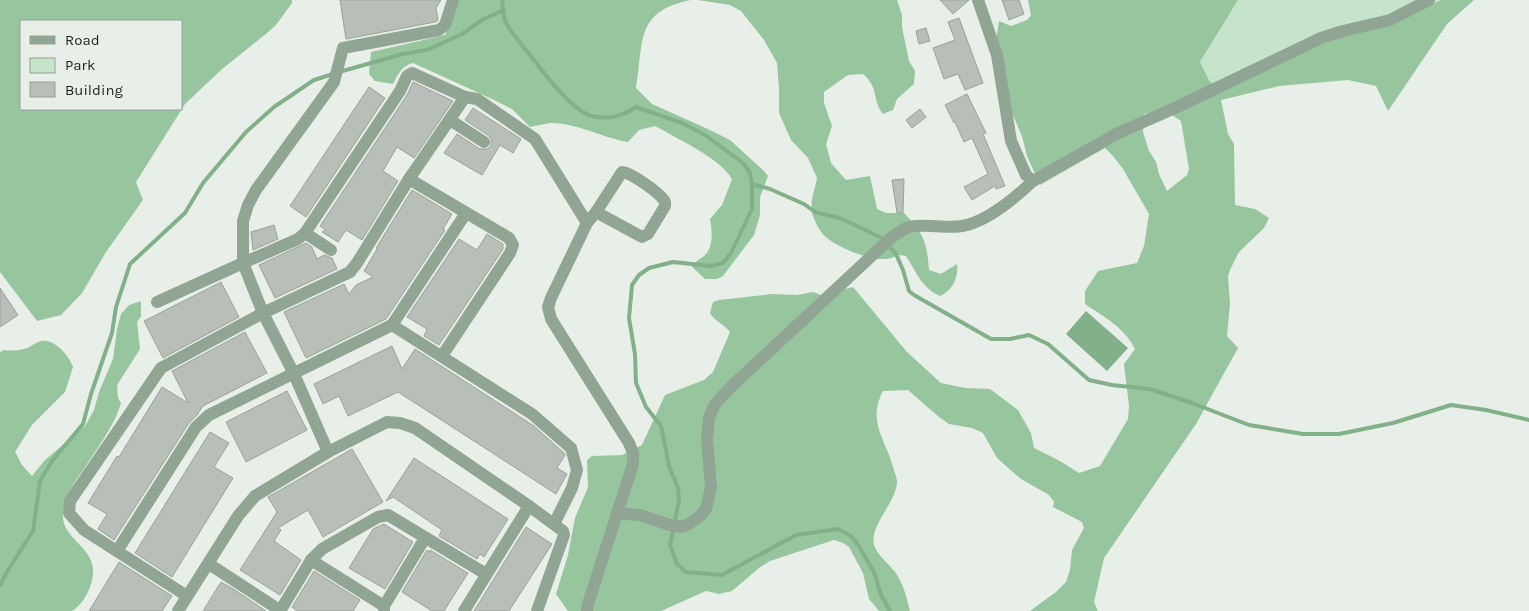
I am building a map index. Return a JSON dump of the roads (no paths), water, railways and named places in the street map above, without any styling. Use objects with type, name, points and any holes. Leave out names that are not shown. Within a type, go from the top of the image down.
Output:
[{"type":"street","points":[[328,452],[294,374],[263,312],[243,263],[243,221],[248,206],[278,158],[334,82],[343,48],[439,30],[445,25],[453,0]]},
{"type":"street","points":[[978,0],[997,55],[1011,141],[1026,175],[1033,181]]},
{"type":"street","points":[[617,513],[640,515],[676,526],[689,524],[706,509],[711,487],[709,418],[715,404],[892,236],[908,228],[930,225],[945,228],[964,226],[982,219],[1017,196],[1033,181],[1116,134],[1321,38],[1390,20],[1429,0]]},
{"type":"street","points":[[157,302],[298,239],[305,233],[400,91],[407,76],[412,73],[465,96],[477,99],[535,139],[587,222]]},
{"type":"street","points":[[187,596],[84,530],[70,513],[70,501],[161,368],[263,312],[350,272],[465,96]]},
{"type":"street","points":[[450,120],[484,142]]},
{"type":"street","points":[[588,611],[588,604],[633,464],[633,453],[629,443],[551,319],[548,307],[587,222],[596,212],[622,172],[630,174],[661,196],[665,203],[648,234],[642,237],[596,212]]},
{"type":"street","points":[[409,179],[509,238],[513,245],[510,253],[442,356]]},
{"type":"street","points":[[117,551],[196,427],[203,420],[209,415],[392,325],[466,213]]},
{"type":"street","points":[[305,233],[331,250]]},
{"type":"street","points":[[392,325],[532,414],[571,448],[577,470],[572,488],[554,524]]},
{"type":"street","points":[[178,611],[238,516],[255,496],[328,452],[387,422],[400,423],[415,428],[563,531],[564,535],[537,611]]},
{"type":"street","points":[[464,611],[529,506]]},
{"type":"street","points":[[209,564],[281,611],[311,560],[322,549],[383,515],[388,515],[486,574]]},
{"type":"street","points":[[311,560],[384,608],[425,538]]},
{"type":"waterway","points":[[502,0],[505,21],[512,32],[554,85],[573,105],[583,112],[592,116],[609,117],[626,113],[636,107],[682,123],[705,135],[743,163],[750,173],[752,209],[731,253],[723,263],[711,266],[673,262],[649,268],[639,275],[632,285],[629,318],[635,354],[636,383],[646,407],[661,426],[669,466],[678,488],[679,500],[670,545],[677,564],[686,572],[722,575],[796,535],[838,529],[851,536],[858,545],[874,572],[881,595],[890,611]]},
{"type":"waterway","points":[[339,72],[403,54],[427,50],[462,34],[482,20],[504,10]]},
{"type":"waterway","points":[[0,585],[33,531],[40,481],[52,461],[83,424],[112,333],[116,307],[130,264],[185,213],[203,183],[246,132],[274,107],[314,80],[333,74]]},
{"type":"waterway","points":[[752,184],[770,189],[804,204],[815,212],[840,218],[880,237],[896,254],[909,291],[914,295],[991,339],[1010,339],[1029,335],[1048,344],[1089,380],[1112,385],[1150,389],[1249,425],[1303,434],[1339,434],[1393,423],[1451,405],[1486,410],[1529,420]]}]
